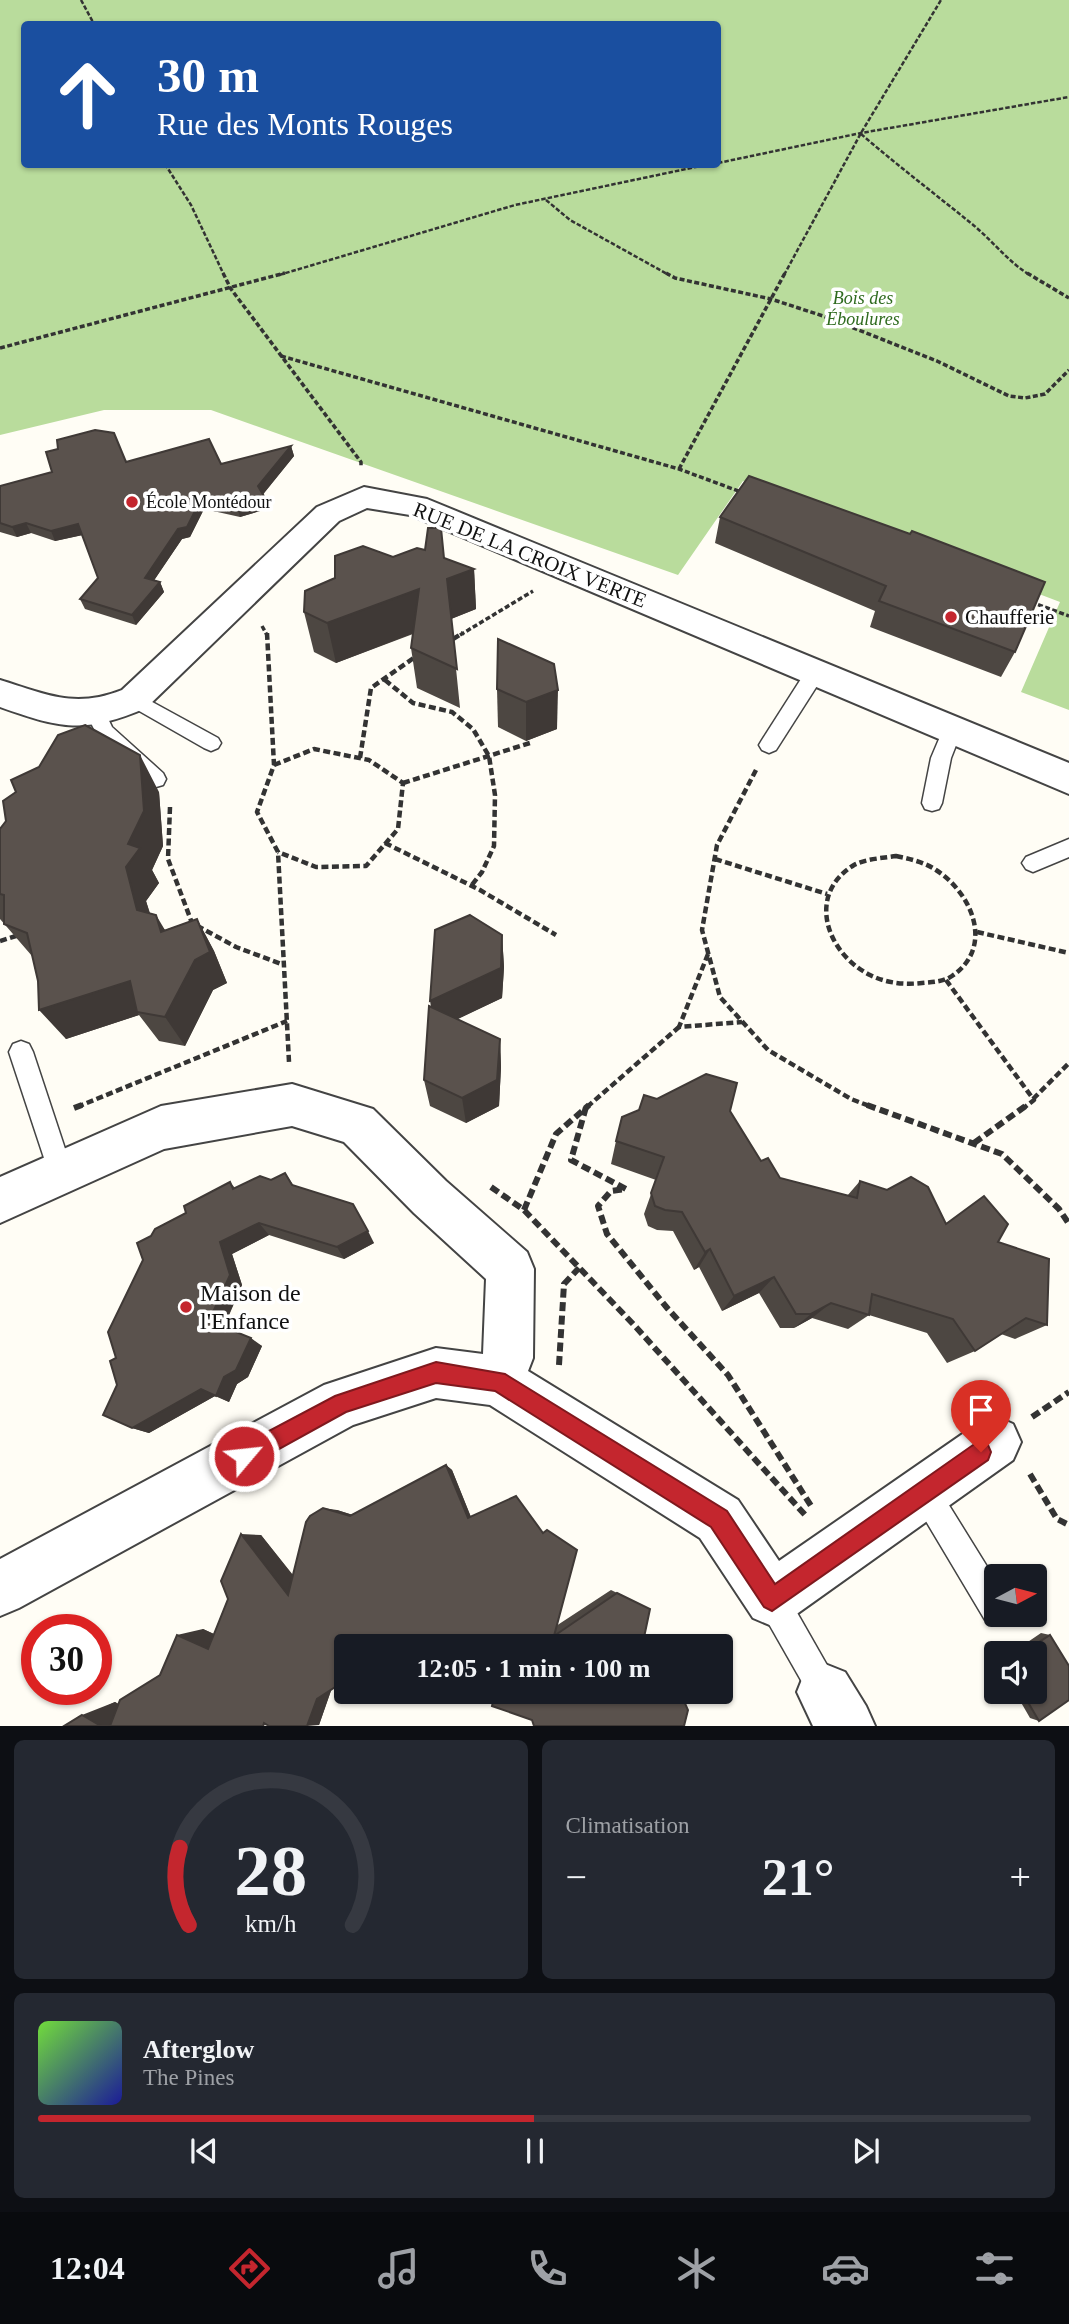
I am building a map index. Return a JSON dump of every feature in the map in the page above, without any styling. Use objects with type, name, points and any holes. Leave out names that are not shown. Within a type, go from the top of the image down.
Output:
[{"type":"street","name":"RUE DE LA CROIX VERTE","points":[[364,497],[416,506],[1069,779]]},
{"type":"street","points":[[0,692],[65,715],[96,713],[134,699],[328,514],[364,497]]},
{"type":"street","points":[[0,1200],[160,1128],[292,1105],[357,1124],[430,1197],[510,1269],[508,1358],[498,1381]]},
{"type":"street","points":[[0,1589],[342,1403],[436,1373],[498,1381],[719,1519],[772,1599],[924,1491],[1010,1454]]},
{"type":"lane","points":[[769,745],[815,673]]},
{"type":"lane","points":[[134,699],[212,743]]},
{"type":"lane","points":[[96,713],[105,732],[156,779]]},
{"type":"lane","points":[[932,803],[941,758],[952,730]]},
{"type":"lane","points":[[1032,863],[1069,849]]},
{"type":"lane","points":[[21,1052],[61,1173]]},
{"type":"lane","points":[[924,1491],[984,1590]]},
{"type":"lane","points":[[772,1599],[835,1709]]},
{"type":"path","points":[[81,0],[92,21]]},
{"type":"path","points":[[679,469],[861,133],[942,0]]},
{"type":"path","points":[[721,162],[861,133],[1069,97]]},
{"type":"path","points":[[861,133],[905,173],[974,225],[1020,269],[1069,298]]},
{"type":"path","points":[[168,168],[191,205],[231,289],[361,462],[364,497]]},
{"type":"path","points":[[0,348],[231,289],[515,205],[691,168]]},
{"type":"path","points":[[545,199],[570,219],[675,278],[771,299],[893,343],[1009,396],[1025,398],[1045,394],[1069,370]]},
{"type":"path","points":[[281,356],[679,469],[744,493]]},
{"type":"path","points":[[453,639],[568,570]]},
{"type":"path","points":[[1030,601],[1069,616]]},
{"type":"path","points":[[234,603],[267,631],[274,765],[257,812],[278,852],[292,1105]]},
{"type":"path","points":[[360,758],[371,688],[424,652]]},
{"type":"path","points":[[385,680],[413,703],[452,712],[474,729],[489,755],[495,796],[494,846],[482,872],[471,886]]},
{"type":"path","points":[[403,783],[533,741]]},
{"type":"path","points":[[769,745],[718,845],[715,859],[702,930],[720,997],[768,1050],[851,1099],[1002,1154],[1059,1209],[1069,1224]]},
{"type":"path","points":[[274,765],[314,749],[369,760],[403,783]]},
{"type":"path","points":[[156,779],[171,789],[168,859],[192,923],[236,947],[285,965]]},
{"type":"path","points":[[278,852],[316,867],[366,866],[398,829],[403,783]]},
{"type":"path","points":[[385,844],[471,886],[556,935]]},
{"type":"path","points":[[873,856],[896,856],[920,862],[942,873],[960,890],[972,910],[977,932],[973,951],[962,968],[946,980],[922,987],[895,985],[869,975],[847,959],[831,939],[825,916],[827,894],[836,877],[852,864],[873,856]]},
{"type":"path","points":[[715,859],[827,894]]},
{"type":"path","points":[[0,941],[30,931]]},
{"type":"path","points":[[977,932],[1069,953]]},
{"type":"path","points":[[524,1210],[556,1134],[679,1027],[709,953]]},
{"type":"path","points":[[946,980],[1033,1099]]},
{"type":"path","points":[[44,1120],[287,1021]]},
{"type":"path","points":[[679,1027],[743,1021]]},
{"type":"path","points":[[974,1143],[1033,1099],[1069,1063]]},
{"type":"path","points":[[586,1107],[571,1160],[626,1189],[611,1191],[598,1206],[607,1234],[668,1309],[728,1375],[839,1550]]},
{"type":"path","points":[[480,1179],[524,1210],[635,1325],[783,1492],[839,1550]]},
{"type":"path","points":[[556,1418],[564,1284],[579,1268]]},
{"type":"path","points":[[1010,1454],[1057,1519],[1069,1525]]},
{"type":"green space","name":"Bois des Éboulures","points":[[0,0],[1069,0],[1069,710],[1021,692],[1060,602],[743,481],[678,575],[211,410],[104,410],[0,435]]},
{"type":"building","name":"École Montédour","points":[[95,430],[114,433],[126,462],[209,439],[221,464],[291,446],[258,486],[265,498],[237,506],[201,499],[187,527],[178,529],[145,578],[160,582],[132,615],[80,599],[98,578],[78,524],[51,531],[26,523],[12,527],[0,523],[0,486],[52,472],[46,452],[58,449],[57,440]]},
{"type":"building","points":[[749,476],[910,534],[912,531],[1045,582],[1015,652],[879,601],[886,586],[720,517]]},
{"type":"building","points":[[428,528],[441,528],[444,558],[474,569],[447,579],[457,669],[411,648],[419,589],[327,623],[304,612],[305,591],[335,578],[335,556],[363,546],[393,557],[417,548],[425,550]]},
{"type":"building","points":[[498,639],[554,664],[558,690],[526,702],[497,689]]},
{"type":"building","points":[[85,725],[140,755],[144,811],[128,844],[140,848],[126,867],[137,910],[156,915],[161,932],[197,919],[210,952],[195,960],[165,1017],[137,1012],[130,981],[39,1010],[38,981],[27,933],[4,924],[4,895],[0,894],[0,829],[6,821],[3,801],[16,792],[11,780],[39,767],[58,735]]},
{"type":"building","points":[[470,915],[502,935],[501,968],[430,1001],[435,930]]},
{"type":"building","points":[[429,1006],[500,1039],[497,1080],[462,1098],[424,1080]]},
{"type":"building","points":[[706,1074],[737,1083],[730,1111],[761,1161],[768,1158],[780,1178],[857,1198],[860,1181],[887,1190],[911,1177],[928,1187],[946,1224],[984,1196],[1008,1224],[998,1242],[1049,1259],[1047,1325],[1026,1318],[975,1351],[953,1319],[872,1294],[869,1315],[831,1303],[811,1314],[796,1314],[774,1277],[734,1296],[710,1249],[705,1252],[682,1212],[655,1206],[651,1193],[664,1157],[616,1141],[622,1117],[639,1110],[644,1095],[657,1099]]},
{"type":"building","name":"Maison de l'Enfance","points":[[285,1173],[292,1185],[353,1204],[368,1231],[337,1247],[259,1223],[220,1242],[230,1275],[209,1321],[251,1338],[236,1370],[224,1377],[216,1396],[201,1389],[132,1428],[103,1415],[117,1385],[110,1361],[116,1358],[108,1332],[143,1260],[137,1243],[151,1236],[155,1229],[186,1213],[184,1206],[230,1182],[233,1189],[260,1176],[271,1180]]},
{"type":"building","points":[[446,1465],[468,1518],[516,1496],[543,1533],[547,1530],[577,1550],[555,1634],[334,1634],[334,1688],[317,1699],[307,1726],[269,1726],[264,1723],[263,1726],[110,1726],[120,1700],[160,1675],[177,1635],[208,1649],[228,1599],[221,1581],[241,1534],[288,1595],[306,1522],[310,1516],[323,1508],[350,1516]]},
{"type":"building","points":[[617,1593],[650,1609],[645,1634],[557,1634]]},
{"type":"building","points":[[1050,1635],[1069,1666],[1069,1700],[1039,1721],[1029,1704],[1047,1704],[1047,1641],[1041,1641]]},
{"type":"building","points":[[685,1704],[688,1710],[684,1726],[534,1726],[532,1720],[492,1706]]},
{"type":"building","points":[[82,1715],[101,1726],[64,1726]]},
{"type":"place","name":"École Montédour","points":[[132,502]]},
{"type":"place","name":"Chaufferie","points":[[951,617]]},
{"type":"place","name":"Maison de l'Enfance","points":[[186,1307]]},
{"type":"route","points":[[244,1456],[342,1403],[436,1373],[498,1381],[719,1519],[772,1599],[818,1564],[981,1452]]}]
